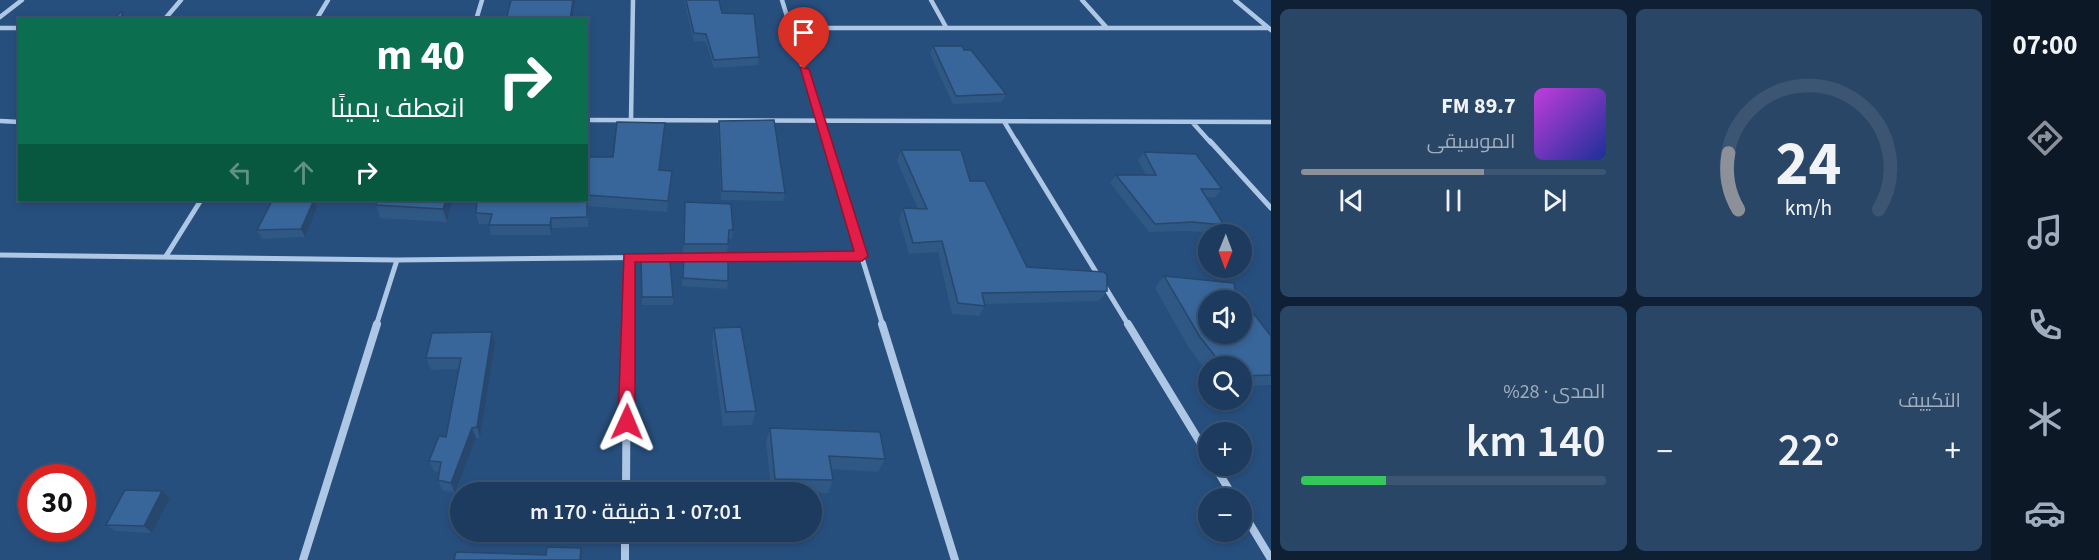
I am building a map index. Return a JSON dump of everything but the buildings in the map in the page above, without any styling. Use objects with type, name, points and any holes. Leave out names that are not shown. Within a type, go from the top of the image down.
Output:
[{"type":"street","points":[[0,17],[22,0]]},
{"type":"street","points":[[166,18],[181,0]]},
{"type":"street","points":[[317,18],[328,0]]},
{"type":"street","points":[[477,18],[482,0]]},
{"type":"street","points":[[631,120],[633,0]]},
{"type":"street","points":[[782,0],[955,560]]},
{"type":"street","points":[[931,0],[946,27]]},
{"type":"street","points":[[1082,0],[1107,28]]},
{"type":"street","points":[[1236,0],[1269,29]]},
{"type":"street","points":[[0,28],[18,28]]},
{"type":"street","points":[[790,28],[1269,29]]},
{"type":"street","points":[[588,120],[1271,122]]},
{"type":"street","points":[[0,121],[18,122]]},
{"type":"street","points":[[1005,123],[1198,439]]},
{"type":"street","points":[[1193,123],[1271,208]]},
{"type":"street","points":[[166,256],[200,201]]},
{"type":"street","points":[[0,255],[397,260],[698,257]]},
{"type":"street","points":[[710,257],[862,256]]},
{"type":"street","points":[[626,482],[628,258]]},
{"type":"street","points":[[303,560],[397,260]]},
{"type":"street","points":[[1252,527],[1271,558]]},
{"type":"street","points":[[625,560],[626,542]]},
{"type":"route","points":[[627,422],[628,258],[862,256],[804,69]]}]
